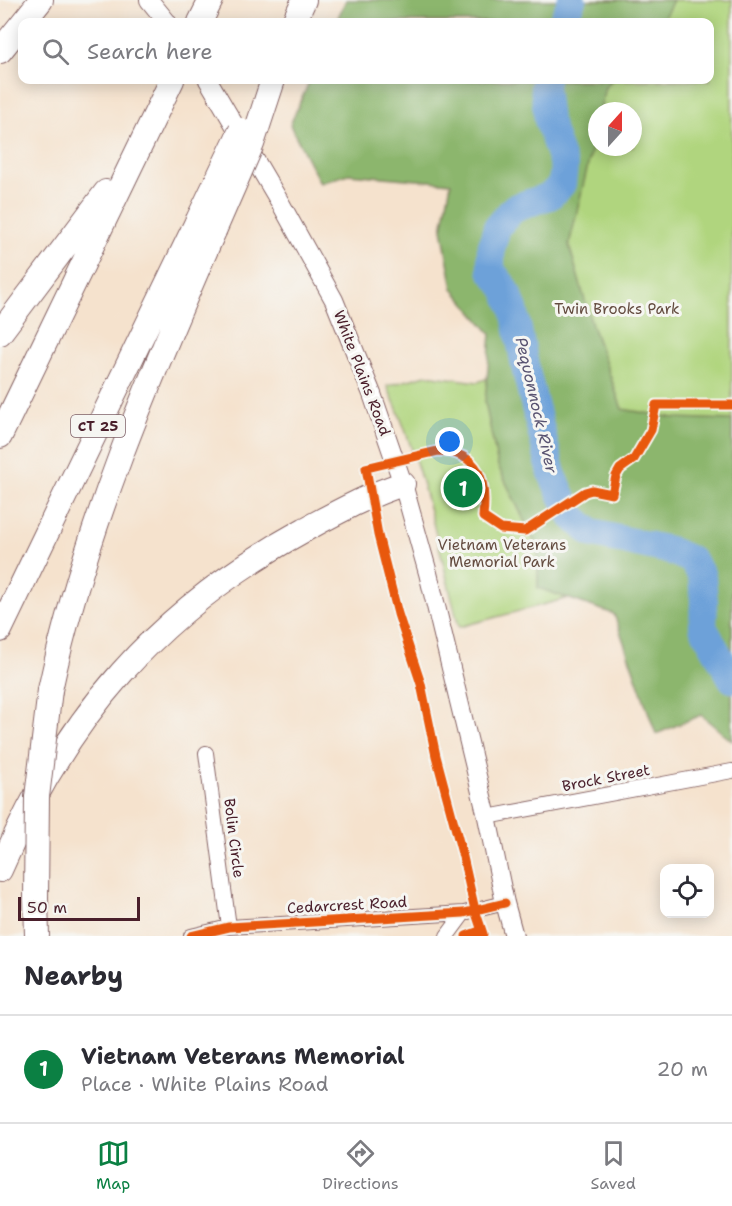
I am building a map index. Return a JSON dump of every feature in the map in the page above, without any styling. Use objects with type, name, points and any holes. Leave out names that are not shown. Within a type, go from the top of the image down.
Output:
[{"type":"highway","points":[[21,18],[32,0]]},
{"type":"highway","points":[[26,18],[41,0]]},
{"type":"highway","points":[[202,18],[210,0]]},
{"type":"highway","points":[[296,18],[304,0]]},
{"type":"highway","points":[[5,43],[18,22]]},
{"type":"highway","points":[[5,43],[18,27]]},
{"type":"highway","points":[[0,436],[170,84]]},
{"type":"highway","name":"CT 25","points":[[0,630],[205,226],[264,84]]},
{"type":"highway","points":[[37,936],[37,797],[50,690],[71,603],[94,530],[165,346],[205,226],[252,144],[272,84]]},
{"type":"highway","points":[[0,333],[140,145]]},
{"type":"highway","points":[[0,870],[27,810],[62,750],[122,671],[168,624],[213,586],[262,554],[365,498],[403,484]]},
{"type":"main road","points":[[149,0],[164,18]]},
{"type":"main road","name":"White Plains Road","points":[[210,84],[334,300],[372,394],[403,484],[428,573],[487,817],[504,903],[514,936]]},
{"type":"street","name":"Bolin Circle","points":[[206,753],[229,927]]},
{"type":"street","name":"Brock Street","points":[[487,817],[732,771]]},
{"type":"street","name":"Cedarcrest Road","points":[[191,936],[229,927],[464,913],[504,903]]},
{"type":"street","points":[[447,936],[464,913]]},
{"type":"green space","points":[[346,0],[673,0],[664,18],[338,18]]},
{"type":"green space","name":"Twin Brooks Park","points":[[582,0],[732,0],[732,708],[678,569],[459,627],[420,474],[387,386],[426,375],[478,382],[513,368],[547,84],[714,84],[714,18],[575,18]]},
{"type":"green space","points":[[308,84],[608,84],[605,87],[602,102],[588,102],[588,156],[590,156],[569,245],[592,325],[622,409],[675,418],[732,420],[732,741],[701,715],[656,734],[614,614],[538,588],[538,549],[498,466],[485,402],[491,334],[453,289],[442,229],[451,183],[349,174],[320,183],[290,125]]},
{"type":"waterway","name":"Pequonnock River","points":[[564,18],[572,0]]},
{"type":"waterway","name":"Pequonnock River","points":[[544,84],[548,120],[564,167],[562,184],[550,196],[514,208],[497,227],[491,249],[491,270],[505,288],[514,309],[526,371],[552,474],[571,515],[591,533],[669,550],[692,560],[702,576],[703,627],[732,679]]},
{"type":"cycle path","points":[[466,936],[477,932],[483,934],[436,756],[421,684],[398,614],[378,535],[366,468],[438,451],[463,457],[472,463],[482,481],[483,517],[501,529],[525,531],[585,492],[592,490],[612,494],[620,469],[634,459],[651,430],[656,405],[732,405]]},
{"type":"cycle path","points":[[191,936],[229,927],[464,913],[505,903]]},
{"type":"place","name":"Vietnam Veterans Memorial","points":[[463,488]]},
{"type":"park label","name":"Vietnam Veterans Memorial Park","points":[[502,554]]}]
